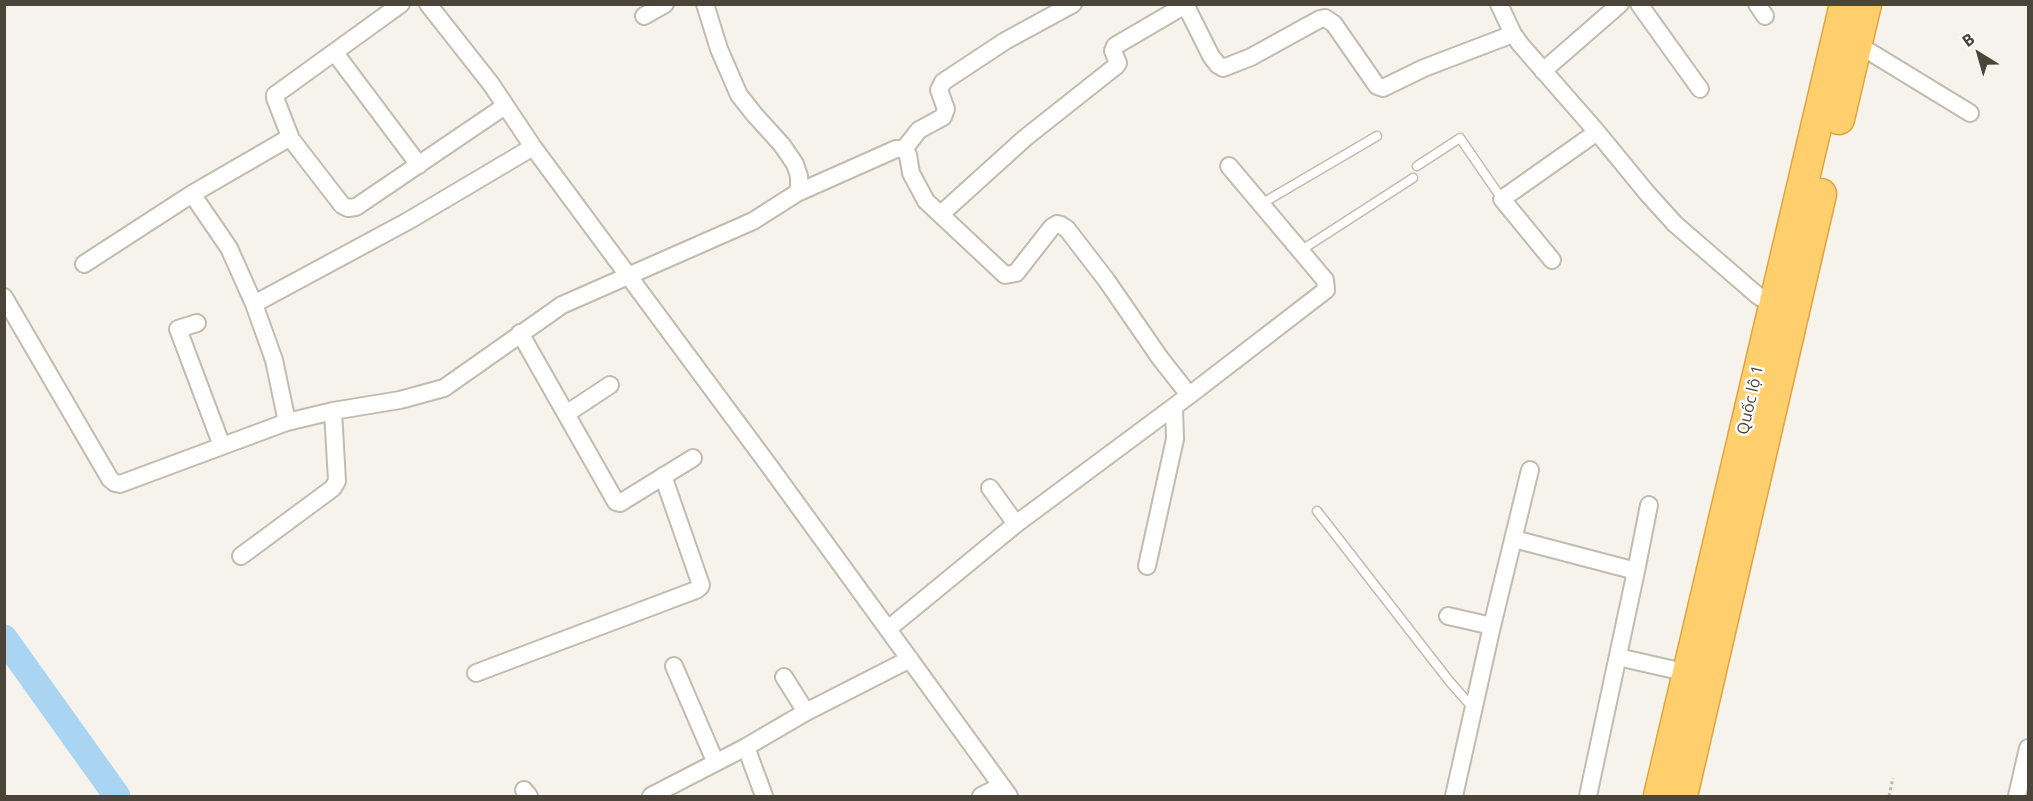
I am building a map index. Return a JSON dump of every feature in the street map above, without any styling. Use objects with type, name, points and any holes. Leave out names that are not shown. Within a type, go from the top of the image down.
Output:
[{"type":"highway","name":"Quốc lộ 1","points":[[1659,796],[1845,4]]},
{"type":"highway","name":"Quốc lộ 1","points":[[1682,796],[1866,4]]},
{"type":"street","points":[[401,4],[275,95],[291,139],[337,200],[348,208],[356,207],[505,106]]},
{"type":"street","points":[[644,16],[665,4]]},
{"type":"street","points":[[705,4],[719,49],[739,95],[782,145],[795,164],[799,176],[797,193]]},
{"type":"street","points":[[904,149],[919,130],[943,117],[946,109],[939,90],[943,82],[1005,41],[1073,4]]},
{"type":"street","points":[[1499,4],[1513,34],[1647,193],[1676,224],[1757,295],[1774,306]]},
{"type":"street","points":[[1543,71],[1620,4]]},
{"type":"street","points":[[1639,4],[1700,88]]},
{"type":"street","points":[[430,5],[491,84],[533,147],[1005,791],[981,796]]},
{"type":"street","points":[[941,214],[1025,138],[1116,66],[1118,63],[1113,51],[1118,44],[1185,5],[1211,56],[1223,68],[1262,52],[1320,19],[1329,20],[1379,88],[1387,87],[1424,68],[1513,34]]},
{"type":"street","points":[[1857,44],[1970,113]]},
{"type":"street","points":[[335,53],[419,165]]},
{"type":"street","points":[[1552,260],[1503,199],[1597,132]]},
{"type":"street","points":[[84,264],[192,194],[287,139],[291,139]]},
{"type":"street","points":[[254,304],[408,221],[533,147]]},
{"type":"street","points":[[4,297],[115,483],[120,484],[287,422],[444,388],[562,305],[753,221],[797,193],[896,149],[904,149]]},
{"type":"street","points":[[904,149],[908,155],[911,173],[922,195],[1005,275],[1016,273],[1052,227],[1057,224],[1067,229],[1107,281],[1160,358],[1186,391],[1191,394]]},
{"type":"street","points":[[888,629],[1016,524],[1174,407],[1326,290],[1325,280],[1229,166]]},
{"type":"street","points":[[192,194],[229,248],[254,304],[274,360],[287,422]]},
{"type":"street","points":[[197,323],[178,329],[222,446]]},
{"type":"street","points":[[520,333],[616,502],[620,503],[693,458]]},
{"type":"street","points":[[566,414],[610,386]]},
{"type":"street","points":[[1147,566],[1175,439],[1174,407]]},
{"type":"street","points":[[241,556],[333,488],[337,481],[333,411]]},
{"type":"street","points":[[1454,796],[1530,470]]},
{"type":"street","points":[[476,673],[700,587],[663,476]]},
{"type":"street","points":[[990,489],[1016,524]]},
{"type":"street","points":[[1588,796],[1648,505]]},
{"type":"street","points":[[1514,539],[1636,571]]},
{"type":"street","points":[[1448,616],[1492,626]]},
{"type":"street","points":[[1618,657],[1688,673]]},
{"type":"street","points":[[651,796],[910,659]]},
{"type":"street","points":[[674,666],[715,762]]},
{"type":"street","points":[[784,677],[806,712]]},
{"type":"street","points":[[746,747],[764,796]]},
{"type":"street","points":[[2017,796],[2028,748]]},
{"type":"lane","points":[[1261,204],[1377,136]]},
{"type":"lane","points":[[1417,166],[1460,138],[1503,199]]},
{"type":"lane","points":[[1299,251],[1413,178]]},
{"type":"lane","points":[[1317,511],[1443,673],[1474,708]]},
{"type":"path","points":[[1889,796],[1893,778]]},
{"type":"waterway","points":[[4,638],[117,796]]}]
